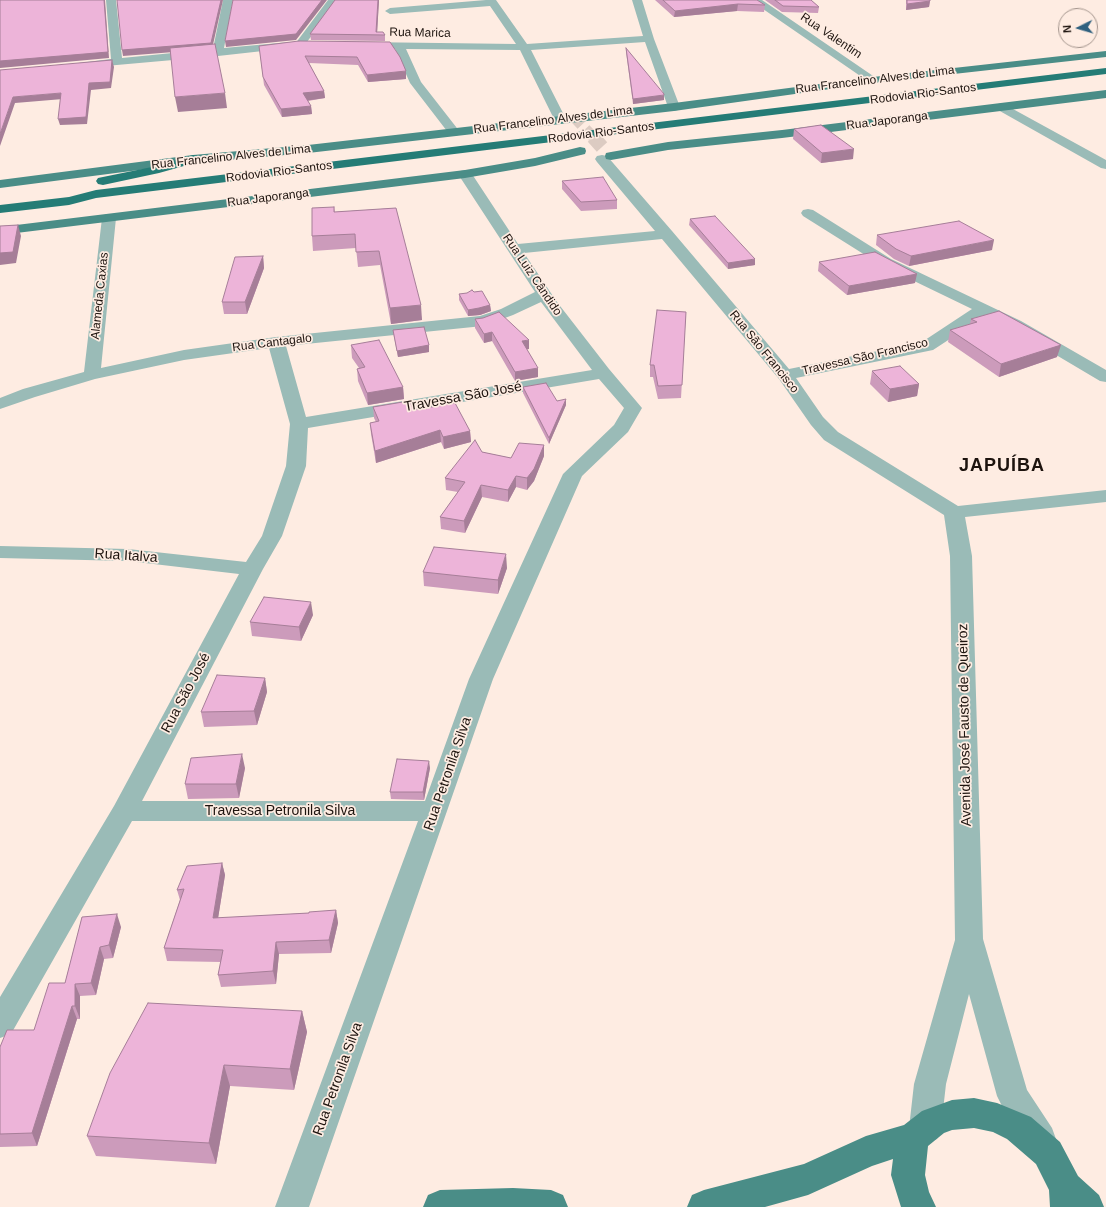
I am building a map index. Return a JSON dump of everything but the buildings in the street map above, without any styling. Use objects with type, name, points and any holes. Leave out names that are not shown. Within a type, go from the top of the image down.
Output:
[{"type":"highway","name":"Rodovia Rio-Santos","points":[[0,209],[69,200],[96,194],[1106,71]]},
{"type":"highway","points":[[0,203],[154,170],[193,159]]},
{"type":"highway","name":"Rodovia Rio-Santos","points":[[0,203],[73,194],[96,194]]},
{"type":"main road","name":"Rua Francelino Alves de Lima","points":[[0,184],[193,159],[308,149],[560,118],[674,107],[873,80],[1106,54]]},
{"type":"main road","name":"Rua Japoranga","points":[[0,231],[465,174],[599,152],[668,146],[1002,108],[1106,94]]},
{"type":"main road","points":[[704,1207],[808,1179],[866,1152],[920,1133],[933,1122],[952,1115],[974,1113],[997,1118],[1019,1128],[1048,1153],[1073,1200]]},
{"type":"main road","points":[[919,1207],[914,1198],[908,1175],[910,1154],[920,1133]]},
{"type":"main road","points":[[440,1207],[513,1205],[551,1207]]},
{"type":"street","points":[[111,0],[117,62]]},
{"type":"street","points":[[218,53],[228,0]]},
{"type":"street","points":[[300,44],[333,0]]},
{"type":"street","points":[[637,0],[649,39],[674,107]]},
{"type":"street","name":"Rua Valentim","points":[[756,0],[873,80]]},
{"type":"street","points":[[390,11],[492,1],[524,47],[560,118]]},
{"type":"street","name":"Rua Marica","points":[[347,45],[524,47],[649,39]]},
{"type":"street","points":[[70,66],[300,44],[316,44]]},
{"type":"street","points":[[399,46],[416,83],[454,132]]},
{"type":"street","points":[[1002,108],[1106,165]]},
{"type":"street","name":"Rua São Francisco","points":[[599,152],[666,234],[786,375],[817,421],[831,436],[954,512]]},
{"type":"street","name":"Rua Luiz Cândido","points":[[465,174],[544,294],[603,373]]},
{"type":"street","points":[[808,213],[886,262],[982,310],[1015,324],[1106,377]]},
{"type":"street","name":"Alameda Caxias","points":[[92,375],[109,218]]},
{"type":"street","points":[[515,249],[666,234]]},
{"type":"street","name":"Rua Cantagalo","points":[[0,404],[29,393],[92,375],[184,355],[276,342],[483,321],[507,312],[544,294]]},
{"type":"street","name":"Travessa São Francisco","points":[[786,375],[926,346],[982,310]]},
{"type":"street","name":"Rua São José","points":[[0,1025],[124,811],[252,569],[272,536],[296,466],[299,424],[276,342]]},
{"type":"street","name":"Travessa São José","points":[[299,424],[603,373]]},
{"type":"street","name":"Rua Petronila Silva","points":[[292,1207],[481,679],[573,474],[621,428],[633,408],[603,373]]},
{"type":"street","points":[[954,512],[1106,496]]},
{"type":"street","name":"Avenida José Fausto de Queiroz","points":[[954,512],[961,556],[969,939],[1013,1096],[1048,1153]]},
{"type":"street","name":"Rua Italva","points":[[0,552],[128,555],[252,569]]},
{"type":"street","name":"Travessa Petronila Silva","points":[[124,811],[435,811]]},
{"type":"street","name":"Avenida José Fausto de Queiroz","points":[[920,1133],[930,1084],[969,939]]},
{"type":"tunnel","points":[[574,117],[594,138]]},
{"type":"tunnel","points":[[593,137],[602,147]]},
{"type":"district","name":"JAPUÍBA","points":[[1002,466]]}]
